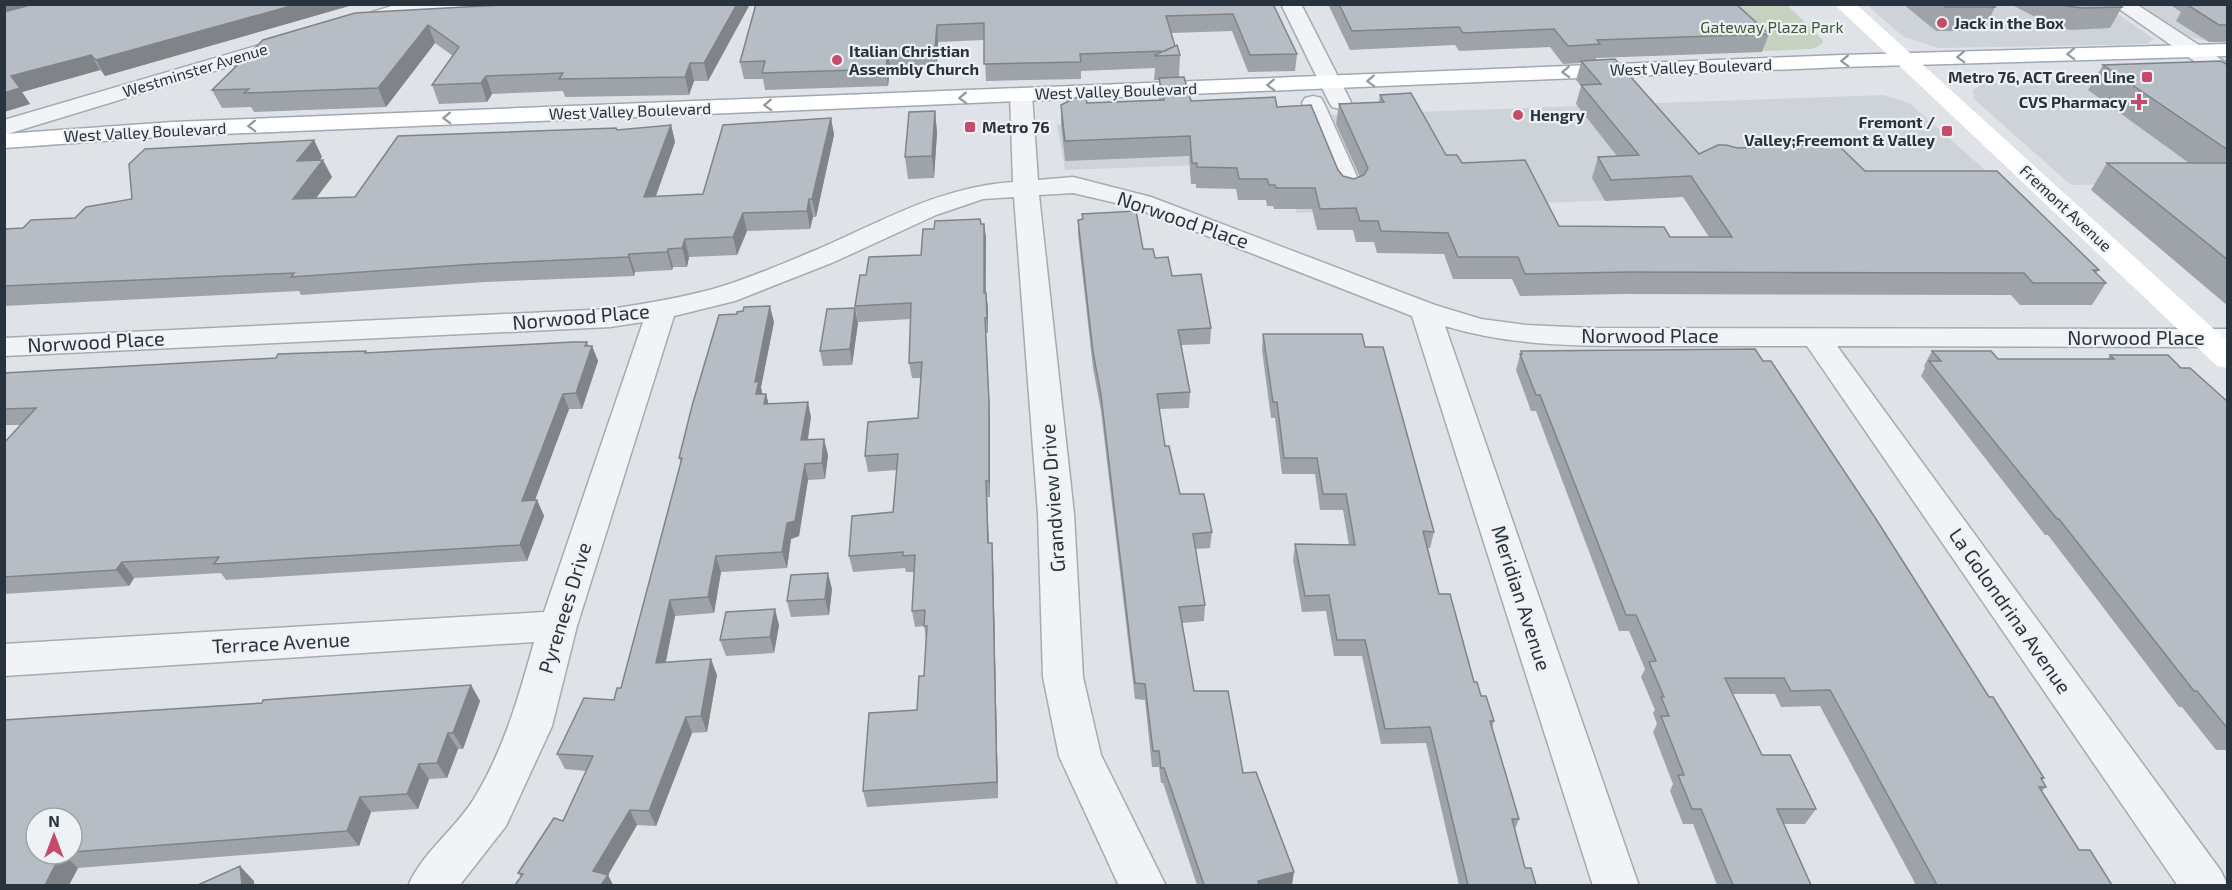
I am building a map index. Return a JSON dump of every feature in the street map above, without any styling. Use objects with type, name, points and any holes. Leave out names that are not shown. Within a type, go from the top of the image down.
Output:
[{"type":"main road","name":"Fremont Avenue","points":[[1844,4],[2216,338],[2228,359]]},
{"type":"main road","name":"West Valley Boulevard","points":[[4,156],[465,137],[1022,106],[1335,92],[1904,59],[2193,51]]},
{"type":"main road","name":"West Valley Boulevard","points":[[4,141],[173,129],[598,112],[1312,103],[1335,92],[2225,64]]},
{"type":"main road","points":[[465,137],[501,127],[584,122],[598,112]]},
{"type":"street","points":[[338,28],[418,5],[477,4]]},
{"type":"street","points":[[1291,4],[1335,92]]},
{"type":"street","points":[[2122,4],[2193,51],[2225,64]]},
{"type":"street","name":"Westminster Avenue","points":[[4,128],[305,37]]},
{"type":"street","points":[[1312,103],[1350,190]]},
{"type":"street","name":"Grandview Drive","points":[[1022,106],[1027,202],[1056,514],[1063,677],[1080,756],[1143,885]]},
{"type":"street","name":"Norwood Place","points":[[4,347],[610,318],[660,310],[725,295],[824,256],[927,209],[980,192],[1073,185],[1142,202],[1425,311],[1478,327],[1526,334],[1592,337],[2216,338]]},
{"type":"street","name":"Pyrenees Drive","points":[[431,885],[490,812],[531,726],[558,626],[660,310]]},
{"type":"street","name":"Meridian Avenue","points":[[1425,311],[1616,885]]},
{"type":"street","name":"La Golondrina Avenue","points":[[1815,337],[2205,885]]},
{"type":"street","name":"Terrace Avenue","points":[[4,660],[558,626]]},
{"type":"shaded area","points":[[1867,5],[2105,5],[2154,39],[2147,44],[1939,48],[1904,37]]},
{"type":"shaded area","points":[[2135,5],[2227,5],[2211,42],[2185,36]]},
{"type":"shaded area","points":[[2174,77],[2227,182],[2071,185],[1974,99],[1973,90],[1984,83]]},
{"type":"shaded area","points":[[1884,95],[1909,103],[2001,184],[1297,213],[1279,162],[1065,170],[1057,125]]},
{"type":"green space","name":"Gateway Plaza Park","points":[[1716,5],[1787,5],[1823,40],[1822,44],[1812,49],[1764,51]]},
{"type":"building","points":[[34,4],[298,4],[96,60],[91,55],[11,76],[20,88],[4,93],[4,12]]},
{"type":"building","points":[[520,4],[737,4],[704,63],[690,63],[685,77],[559,79],[563,73],[486,76],[481,83],[432,85],[459,47],[428,25],[378,88],[244,93],[249,89],[212,90],[263,40],[355,13]]},
{"type":"building","points":[[756,4],[1273,4],[1297,54],[1250,55],[1233,14],[1166,16],[1175,46],[1165,51],[1080,54],[1081,62],[984,64],[984,23],[937,25],[935,48],[888,51],[886,69],[762,73],[765,61],[740,62]]},
{"type":"building","points":[[1339,4],[1736,4],[1769,34],[1597,40],[1600,44],[1568,46],[1554,29],[1463,33],[1459,27],[1352,31]]},
{"type":"building","points":[[1943,4],[1991,4],[1995,7],[1946,7]]},
{"type":"building","points":[[2063,4],[2118,4],[2122,7],[2082,8]]},
{"type":"building","points":[[2186,4],[2228,4],[2228,25],[2219,25]]},
{"type":"building","points":[[1177,45],[1180,55],[1155,56],[1155,55]]},
{"type":"building","points":[[1615,59],[1699,154],[1718,145],[1737,148],[1837,144],[1865,171],[1997,171],[2099,270],[2093,270],[2106,283],[2033,283],[2024,273],[1525,274],[1518,257],[1458,257],[1448,233],[1381,231],[1378,221],[1360,221],[1356,208],[1320,209],[1315,188],[1276,188],[1275,185],[1269,185],[1267,179],[1239,179],[1237,168],[1197,167],[1197,163],[1192,163],[1190,136],[1065,141],[1061,105],[1085,93],[1087,103],[1164,100],[1159,78],[1184,77],[1191,101],[1275,97],[1277,107],[1311,105],[1338,170],[1343,176],[1354,179],[1364,175],[1368,168],[1339,104],[1384,102],[1380,95],[1411,93],[1446,155],[1457,155],[1462,163],[1525,160],[1559,226],[1664,227],[1670,237],[1732,237],[1691,176],[1611,180],[1598,157],[1639,155],[1581,85],[1601,84],[1581,61]]},
{"type":"building","points":[[2221,61],[2228,65],[2228,150],[2103,65]]},
{"type":"building","points":[[935,111],[932,156],[905,157],[909,112]]},
{"type":"building","points":[[831,118],[812,199],[809,199],[807,211],[743,213],[733,237],[685,239],[682,248],[668,249],[667,252],[629,254],[628,257],[477,264],[291,277],[294,273],[4,286],[4,229],[23,228],[31,220],[75,218],[86,207],[132,199],[129,164],[145,149],[314,140],[297,161],[323,160],[293,199],[355,197],[398,136],[616,128],[617,130],[671,125],[644,197],[703,194],[723,125]]},
{"type":"building","points":[[2107,163],[2228,163],[2228,260]]},
{"type":"building","points":[[1136,211],[1143,249],[1153,249],[1155,258],[1168,257],[1172,276],[1201,274],[1211,328],[1178,330],[1190,392],[1157,394],[1165,446],[1169,446],[1180,494],[1204,494],[1212,532],[1193,534],[1205,605],[1179,607],[1194,691],[1228,691],[1243,773],[1256,772],[1294,872],[1258,881],[1259,885],[1204,885],[1164,768],[1161,768],[1159,751],[1153,751],[1145,684],[1135,683],[1078,220],[1083,219],[1082,214]]},
{"type":"building","points":[[980,219],[981,224],[984,224],[984,293],[986,293],[987,318],[985,318],[989,402],[989,481],[986,481],[988,543],[992,543],[997,782],[863,791],[869,713],[917,710],[919,676],[924,676],[927,626],[924,626],[925,610],[912,611],[915,555],[903,556],[903,552],[849,556],[852,516],[893,512],[898,454],[865,456],[868,422],[918,418],[922,362],[909,363],[911,303],[855,306],[860,275],[866,275],[869,257],[921,255],[923,229],[934,229],[935,221]]},
{"type":"building","points":[[770,306],[755,382],[759,381],[756,394],[766,394],[764,404],[808,402],[801,440],[824,439],[822,463],[805,464],[795,521],[787,523],[782,552],[716,556],[708,597],[670,600],[656,663],[711,659],[701,716],[686,717],[649,811],[630,810],[593,871],[608,875],[601,885],[515,885],[523,874],[518,873],[554,818],[563,821],[593,756],[557,754],[584,698],[614,700],[617,688],[621,688],[682,458],[679,458],[692,406],[719,315],[737,314],[743,311],[744,307]]},
{"type":"building","points":[[855,308],[850,349],[820,351],[827,309]]},
{"type":"building","points":[[1263,334],[1362,334],[1365,347],[1383,347],[1434,532],[1423,531],[1439,594],[1450,594],[1474,682],[1477,682],[1481,696],[1486,696],[1494,721],[1490,721],[1519,819],[1512,819],[1525,868],[1531,868],[1536,885],[1468,885],[1430,727],[1385,729],[1365,640],[1337,640],[1329,595],[1305,596],[1295,544],[1355,545],[1346,494],[1323,494],[1317,458],[1284,458],[1277,402],[1273,402]]},
{"type":"building","points":[[587,342],[585,346],[592,346],[576,393],[563,394],[522,501],[537,500],[520,545],[214,564],[219,557],[122,562],[116,570],[4,577],[4,443],[36,408],[4,409],[4,373],[276,358],[278,354],[366,351],[365,353]]},
{"type":"building","points":[[1755,349],[1763,361],[1771,361],[1876,519],[1989,697],[1993,697],[2044,778],[2041,778],[2046,787],[2039,787],[2079,850],[2090,850],[2112,885],[1937,885],[1830,690],[1791,691],[1784,678],[1725,678],[1762,755],[1790,755],[1816,809],[1777,809],[1811,885],[1733,885],[1701,809],[1692,809],[1678,775],[1684,775],[1661,716],[1669,716],[1661,697],[1664,697],[1649,662],[1656,661],[1636,615],[1626,615],[1540,395],[1536,395],[1520,354],[1522,354],[1521,351]]},
{"type":"building","points":[[1932,351],[1991,351],[1998,359],[2114,359],[2110,355],[2168,355],[2181,368],[2190,368],[2228,402],[2228,729],[2197,691],[2194,691],[2059,519],[1929,361],[1941,361]]},
{"type":"building","points":[[828,573],[825,599],[787,601],[791,575]]},
{"type":"building","points":[[775,609],[770,637],[720,640],[726,612]]},
{"type":"building","points":[[471,685],[453,733],[448,733],[437,763],[419,764],[407,794],[360,797],[347,831],[84,851],[84,806],[24,806],[24,866],[55,866],[45,885],[4,885],[4,720],[262,703],[263,700]]},
{"type":"building","points":[[240,866],[242,885],[200,884]]},
{"type":"place","name":"Jack in the Box","points":[[1942,23]]},
{"type":"place","name":"Italian Christian Assembly Church","points":[[837,60]]},
{"type":"place","name":"Metro 76, ACT Green Line","points":[[2147,77]]},
{"type":"place","name":"CVS Pharmacy","points":[[2139,102]]},
{"type":"place","name":"Hengry","points":[[1518,115]]},
{"type":"place","name":"Metro 76","points":[[970,127]]},
{"type":"place","name":"Fremont / Valley;Freemont & Valley","points":[[1947,131]]}]
